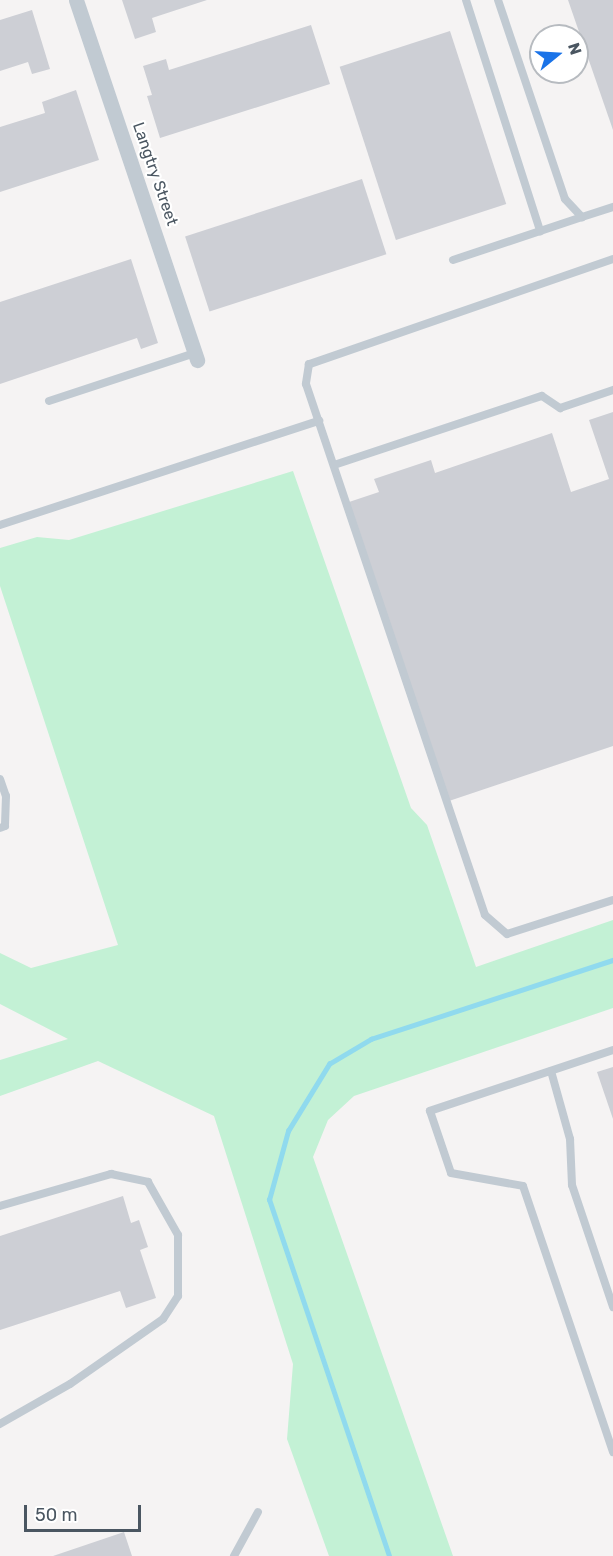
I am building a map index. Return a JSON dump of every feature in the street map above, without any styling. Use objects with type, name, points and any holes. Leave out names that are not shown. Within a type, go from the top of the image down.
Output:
[{"type":"street","name":"Langtry Street","points":[[76,0],[196,356]]},
{"type":"lane","points":[[466,0],[540,231]]},
{"type":"lane","points":[[498,0],[565,199],[582,217]]},
{"type":"lane","points":[[453,260],[613,207]]},
{"type":"lane","points":[[613,260],[309,364],[306,384],[485,915],[507,934],[613,900]]},
{"type":"lane","points":[[49,402],[196,356]]},
{"type":"lane","points":[[334,465],[542,396],[560,408],[613,390]]},
{"type":"lane","points":[[0,525],[319,421]]},
{"type":"lane","points":[[0,779],[6,796],[5,826],[0,828]]},
{"type":"lane","points":[[613,1050],[430,1111],[451,1173],[523,1186],[613,1452]]},
{"type":"lane","points":[[551,1071],[570,1139],[572,1185],[613,1308]]},
{"type":"lane","points":[[0,1206],[111,1174],[147,1182],[178,1235],[178,1296],[163,1319],[70,1384],[0,1424]]},
{"type":"lane","points":[[234,1556],[258,1512]]},
{"type":"green space","points":[[293,471],[411,808],[427,825],[476,967],[613,920],[613,1008],[354,1096],[328,1120],[313,1157],[453,1556],[329,1556],[287,1439],[293,1364],[214,1116],[98,1061],[0,1096],[0,1060],[68,1039],[0,1004],[0,953],[31,968],[118,945],[0,586],[0,548],[37,537],[69,540]]},
{"type":"building","points":[[122,0],[207,0],[152,18],[156,32],[135,39]]},
{"type":"building","points":[[568,0],[613,0],[613,130],[589,61],[589,24],[576,24]]},
{"type":"building","points":[[32,10],[50,69],[32,74],[28,62],[0,71],[0,20]]},
{"type":"building","points":[[311,25],[330,84],[160,138],[147,96],[152,95],[143,66],[166,59],[169,70]]},
{"type":"building","points":[[450,31],[506,204],[396,240],[340,67]]},
{"type":"building","points":[[76,90],[99,160],[0,192],[0,127],[45,113],[42,102]]},
{"type":"building","points":[[362,179],[386,254],[210,312],[185,236]]},
{"type":"building","points":[[131,259],[158,343],[141,349],[137,338],[0,384],[0,302]]},
{"type":"building","points":[[613,412],[613,746],[449,801],[349,502],[379,492],[374,479],[431,460],[435,473],[552,433],[571,492],[609,479],[589,420]]},
{"type":"building","points":[[613,1067],[613,1119],[597,1072]]},
{"type":"building","points":[[123,1196],[131,1223],[139,1220],[148,1247],[140,1250],[156,1298],[126,1308],[120,1291],[0,1330],[0,1236]]},
{"type":"building","points":[[124,1532],[132,1556],[53,1556]]},
{"type":"waterway","points":[[389,1556],[269,1200],[288,1131],[329,1064],[371,1039],[613,960]]}]
